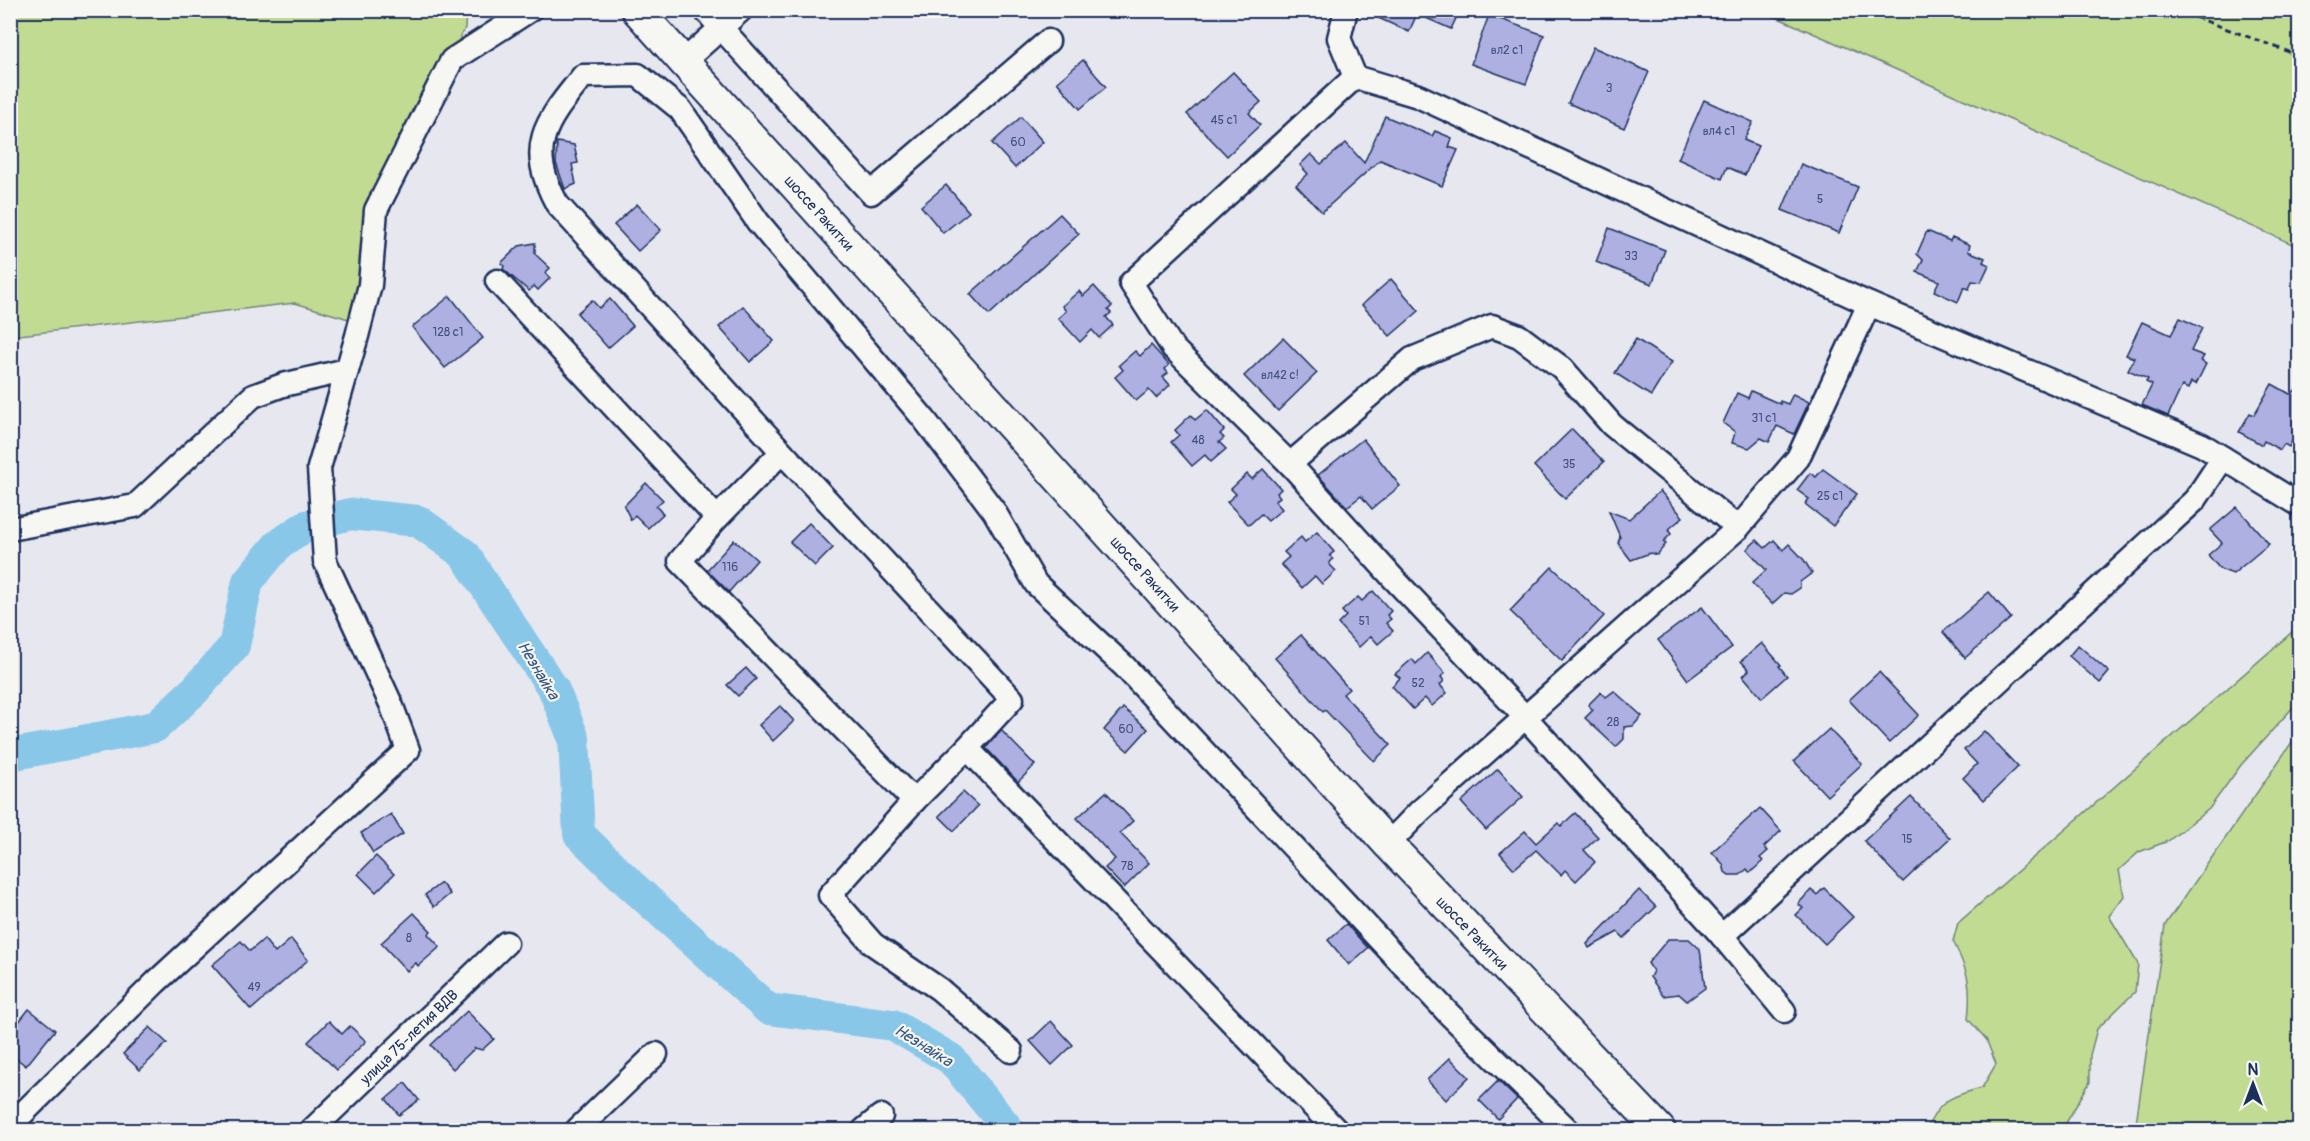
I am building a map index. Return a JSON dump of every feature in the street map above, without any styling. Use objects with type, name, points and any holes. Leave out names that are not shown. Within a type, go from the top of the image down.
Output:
[{"type":"main road","name":"шоссе Ракитки","points":[[637,10],[1388,844],[1660,1131]]},
{"type":"street","points":[[10,1126],[165,974],[408,750],[391,704],[325,561],[319,468],[370,285],[376,210],[452,60],[530,10]]},
{"type":"street","points":[[705,10],[871,193],[1048,40]]},
{"type":"street","points":[[683,62],[741,10]]},
{"type":"street","points":[[1346,10],[1339,38],[1355,77]]},
{"type":"street","points":[[1011,1051],[939,989],[873,944],[830,895],[914,801],[967,748],[1011,699],[782,452],[557,204],[546,184],[541,143],[553,114],[583,76],[639,75],[680,109],[758,222],[924,419],[994,511],[1036,584],[1124,666],[1449,1014],[1568,1131]]},
{"type":"street","points":[[1355,77],[1418,96],[1869,304],[2091,396],[2202,445],[2300,506]]},
{"type":"street","points":[[1355,77],[1131,283],[1173,348],[1290,464],[1393,578],[1526,718],[1722,936],[1784,1011]]},
{"type":"street","points":[[497,281],[717,518]]},
{"type":"street","points":[[1388,844],[1420,811],[1738,528],[1798,458],[1869,304]]},
{"type":"street","points":[[1290,464],[1412,359],[1492,326],[1519,336],[1562,368],[1612,425],[1738,528]]},
{"type":"street","points":[[10,529],[135,506],[253,396],[283,385],[347,370]]},
{"type":"street","points":[[782,452],[717,518],[680,561],[914,801]]},
{"type":"street","points":[[1722,936],[2195,500],[2223,458]]},
{"type":"street","points":[[967,748],[1336,1131]]},
{"type":"street","name":"улица 75-летия ВДВ","points":[[312,1131],[506,943]]},
{"type":"street","points":[[577,1131],[656,1054]]},
{"type":"path","points":[[2176,10],[2300,57]]},
{"type":"green space","points":[[10,11],[466,11],[465,28],[384,188],[352,320],[295,303],[11,336]]},
{"type":"green space","points":[[1762,11],[2299,11],[2299,247],[1822,37]]},
{"type":"green space","points":[[2299,626],[2300,692],[2296,704],[2241,765],[2209,809],[2168,841],[2139,852],[2119,870],[2124,896],[2109,916],[2138,964],[2135,992],[2097,1029],[2090,1055],[2090,1082],[2062,1130],[1926,1130],[1936,1112],[1947,1101],[1982,1088],[1996,1064],[1986,1039],[1968,1019],[1968,978],[1953,941],[1958,923]]},
{"type":"green space","points":[[2299,732],[2299,1130],[2135,1130],[2165,925]]},
{"type":"building","points":[[1361,10],[1460,10],[1451,29],[1417,14],[1409,32]]},
{"type":"building","points":[[1489,15],[1544,35],[1526,84],[1471,64]]},
{"type":"building","points":[[1593,47],[1649,72],[1624,128],[1568,103]]},
{"type":"building","points":[[1083,60],[1106,87],[1080,109],[1057,82]]},
{"type":"building","points":[[1233,72],[1261,102],[1249,113],[1260,125],[1227,156],[1187,114]]},
{"type":"building","points":[[1704,100],[1753,122],[1744,140],[1758,146],[1745,175],[1727,167],[1722,179],[1678,159]]},
{"type":"building","points":[[1385,116],[1432,136],[1435,131],[1452,138],[1449,147],[1458,150],[1442,186],[1380,160],[1322,212],[1296,185],[1308,174],[1300,165],[1311,154],[1321,164],[1346,143],[1364,163]]},
{"type":"building","points":[[1021,117],[1043,142],[1015,168],[992,143]]},
{"type":"building","points":[[557,142],[574,145],[578,163],[572,164],[576,184],[565,189],[556,163]]},
{"type":"building","points":[[1801,164],[1858,187],[1839,233],[1782,210]]},
{"type":"building","points":[[946,185],[969,212],[943,233],[921,206]]},
{"type":"building","points":[[637,204],[661,230],[638,251],[614,225]]},
{"type":"building","points":[[1060,214],[1079,234],[989,315],[970,294]]},
{"type":"building","points":[[1609,228],[1665,250],[1652,284],[1596,262]]},
{"type":"building","points":[[1927,231],[1950,241],[1952,237],[1970,245],[1968,251],[1985,258],[1983,262],[1989,265],[1981,282],[1972,281],[1969,289],[1964,287],[1958,302],[1934,291],[1939,281],[1917,272],[1923,260],[1917,254]]},
{"type":"building","points":[[535,243],[535,254],[550,268],[545,273],[550,278],[538,290],[534,286],[529,291],[503,269],[504,266],[501,263],[519,246]]},
{"type":"building","points":[[1391,279],[1419,311],[1390,336],[1362,305]]},
{"type":"building","points":[[1094,286],[1112,306],[1108,310],[1111,313],[1106,317],[1113,325],[1099,338],[1092,330],[1080,342],[1058,318],[1066,311],[1062,306],[1079,291],[1083,296]]},
{"type":"building","points":[[450,296],[483,338],[445,368],[412,327]]},
{"type":"building","points":[[610,299],[633,326],[608,348],[577,313],[592,300],[599,308]]},
{"type":"building","points":[[743,306],[774,341],[750,362],[719,327]]},
{"type":"building","points":[[2180,318],[2202,328],[2191,351],[2204,356],[2201,361],[2206,364],[2196,384],[2191,382],[2188,389],[2182,386],[2168,416],[2142,405],[2152,385],[2146,382],[2148,379],[2128,370],[2134,358],[2126,355],[2142,322],[2171,335]]},
{"type":"building","points":[[1283,338],[1317,373],[1278,411],[1244,376]]},
{"type":"building","points":[[1636,339],[1672,362],[1651,396],[1615,373]]},
{"type":"building","points":[[1151,345],[1169,365],[1165,369],[1168,373],[1163,377],[1170,385],[1156,398],[1149,390],[1136,401],[1115,377],[1123,370],[1119,365],[1135,351],[1140,356]]},
{"type":"building","points":[[2272,384],[2290,394],[2300,387],[2300,446],[2292,441],[2289,447],[2284,444],[2280,450],[2264,441],[2262,445],[2239,432],[2250,413],[2254,415]]},
{"type":"building","points":[[1751,391],[1780,404],[1780,401],[1788,404],[1793,394],[1809,402],[1794,434],[1777,426],[1769,442],[1761,438],[1749,448],[1732,443],[1735,432],[1723,423],[1737,393],[1748,398]]},
{"type":"building","points":[[1207,410],[1224,430],[1220,434],[1224,438],[1219,442],[1226,449],[1211,462],[1205,455],[1192,466],[1171,442],[1179,435],[1175,430],[1191,415],[1195,420]]},
{"type":"building","points":[[1572,429],[1604,462],[1565,499],[1534,466]]},
{"type":"building","points":[[1363,439],[1400,486],[1372,509],[1361,496],[1347,507],[1318,475]]},
{"type":"building","points":[[1263,469],[1281,489],[1277,493],[1280,497],[1275,501],[1282,509],[1268,521],[1261,514],[1249,525],[1227,502],[1236,494],[1231,489],[1247,474],[1252,479]]},
{"type":"building","points":[[1823,469],[1857,494],[1833,526],[1805,504],[1809,499],[1797,490],[1810,473],[1816,477]]},
{"type":"building","points":[[646,483],[663,500],[656,506],[663,514],[648,528],[635,515],[631,520],[624,506]]},
{"type":"building","points":[[1660,491],[1683,517],[1668,530],[1671,534],[1663,542],[1666,544],[1657,555],[1650,553],[1631,560],[1618,543],[1620,537],[1609,511],[1629,519]]},
{"type":"building","points":[[2237,507],[2269,544],[2233,574],[2220,569],[2208,555],[2222,543],[2210,530]]},
{"type":"building","points":[[809,523],[833,548],[815,566],[790,542]]},
{"type":"building","points":[[1317,532],[1334,552],[1330,555],[1333,559],[1329,564],[1336,571],[1322,584],[1315,576],[1302,588],[1281,564],[1289,557],[1284,552],[1301,537],[1305,542]]},
{"type":"building","points":[[734,540],[757,560],[729,592],[707,570]]},
{"type":"building","points":[[1757,540],[1765,548],[1774,540],[1783,550],[1789,544],[1804,560],[1812,573],[1800,582],[1800,588],[1791,594],[1784,593],[1772,604],[1752,583],[1766,570],[1747,549]]},
{"type":"building","points":[[1552,567],[1604,616],[1562,661],[1510,611]]},
{"type":"building","points":[[1373,591],[1391,611],[1387,615],[1391,619],[1386,623],[1393,631],[1378,644],[1371,636],[1359,647],[1338,624],[1346,616],[1342,611],[1358,597],[1362,601]]},
{"type":"building","points":[[1989,592],[2011,618],[1965,658],[1943,632]]},
{"type":"building","points":[[1702,607],[1732,647],[1688,680],[1658,640]]},
{"type":"building","points":[[1301,635],[1349,689],[1343,694],[1391,745],[1374,761],[1325,710],[1323,712],[1275,658]]},
{"type":"building","points":[[1762,643],[1781,665],[1779,666],[1787,676],[1762,698],[1743,676],[1749,670],[1741,661]]},
{"type":"building","points":[[2078,645],[2109,672],[2100,683],[2069,656]]},
{"type":"building","points":[[1427,653],[1445,673],[1441,677],[1444,681],[1440,685],[1447,693],[1432,706],[1425,698],[1413,709],[1392,686],[1400,678],[1395,674],[1412,659],[1416,664]]},
{"type":"building","points":[[746,668],[756,679],[738,696],[727,685]]},
{"type":"building","points":[[1879,672],[1919,715],[1889,743],[1849,700]]},
{"type":"building","points":[[1614,691],[1642,716],[1633,726],[1624,727],[1624,739],[1616,747],[1585,718],[1593,710],[1588,705],[1601,692],[1606,697]]},
{"type":"building","points":[[780,706],[794,721],[773,741],[759,725]]},
{"type":"building","points":[[1123,708],[1148,729],[1128,751],[1104,730]]},
{"type":"building","points":[[1829,729],[1862,764],[1827,796],[1794,761]]},
{"type":"building","points":[[1001,730],[1035,765],[1018,782],[986,748]]},
{"type":"building","points":[[1984,731],[2018,767],[1984,800],[1963,778],[1977,764],[1964,750]]},
{"type":"building","points":[[1498,769],[1523,797],[1486,830],[1461,802]]},
{"type":"building","points":[[963,792],[978,806],[954,831],[939,816]]},
{"type":"building","points":[[1106,792],[1133,821],[1120,833],[1149,863],[1124,888],[1105,868],[1115,859],[1077,818]]},
{"type":"building","points":[[1911,797],[1950,838],[1903,882],[1864,841]]},
{"type":"building","points":[[1760,808],[1781,831],[1764,847],[1768,851],[1760,858],[1763,861],[1750,873],[1747,869],[1740,875],[1729,875],[1712,852]]},
{"type":"building","points":[[1575,813],[1598,837],[1584,850],[1595,862],[1576,881],[1565,870],[1561,875],[1536,850],[1514,869],[1500,853],[1525,831],[1536,843],[1558,823],[1561,826]]},
{"type":"building","points":[[391,814],[403,834],[373,853],[361,833]]},
{"type":"building","points":[[376,856],[394,874],[376,892],[358,874]]},
{"type":"building","points":[[441,883],[450,894],[434,907],[425,895]]},
{"type":"building","points":[[1824,888],[1853,917],[1825,944],[1796,915],[1803,908],[1798,904],[1811,890],[1817,895]]},
{"type":"building","points":[[1639,890],[1656,907],[1624,938],[1618,932],[1589,948],[1587,944]]},
{"type":"building","points":[[414,913],[431,931],[428,934],[440,947],[418,966],[416,963],[407,971],[381,943]]},
{"type":"building","points":[[1346,924],[1368,948],[1349,965],[1328,940]]},
{"type":"building","points":[[264,939],[275,953],[291,939],[308,960],[251,1010],[212,965],[241,941],[250,951]]},
{"type":"building","points":[[1668,939],[1689,939],[1700,949],[1705,988],[1687,1001],[1679,994],[1663,996],[1650,977],[1653,971],[1648,963]]},
{"type":"building","points":[[29,1009],[55,1030],[26,1066],[10,1053],[10,1033]]},
{"type":"building","points":[[467,1011],[494,1039],[482,1050],[475,1048],[453,1069],[431,1045]]},
{"type":"building","points":[[329,1021],[342,1034],[350,1026],[366,1041],[337,1070],[308,1042]]},
{"type":"building","points":[[1051,1021],[1073,1045],[1052,1065],[1030,1041]]},
{"type":"building","points":[[150,1027],[167,1043],[140,1070],[123,1054]]},
{"type":"building","points":[[1450,1058],[1469,1077],[1446,1100],[1427,1080]]},
{"type":"building","points":[[1498,1081],[1517,1099],[1498,1119],[1479,1100]]},
{"type":"building","points":[[405,1083],[419,1100],[399,1115],[386,1099]]},
{"type":"waterway","name":"Незнайка","points":[[10,755],[155,727],[195,690],[234,646],[248,581],[278,545],[306,526],[350,514],[418,521],[464,554],[554,690],[574,739],[579,834],[631,885],[768,1009],[893,1025],[951,1059],[1009,1130]]}]
